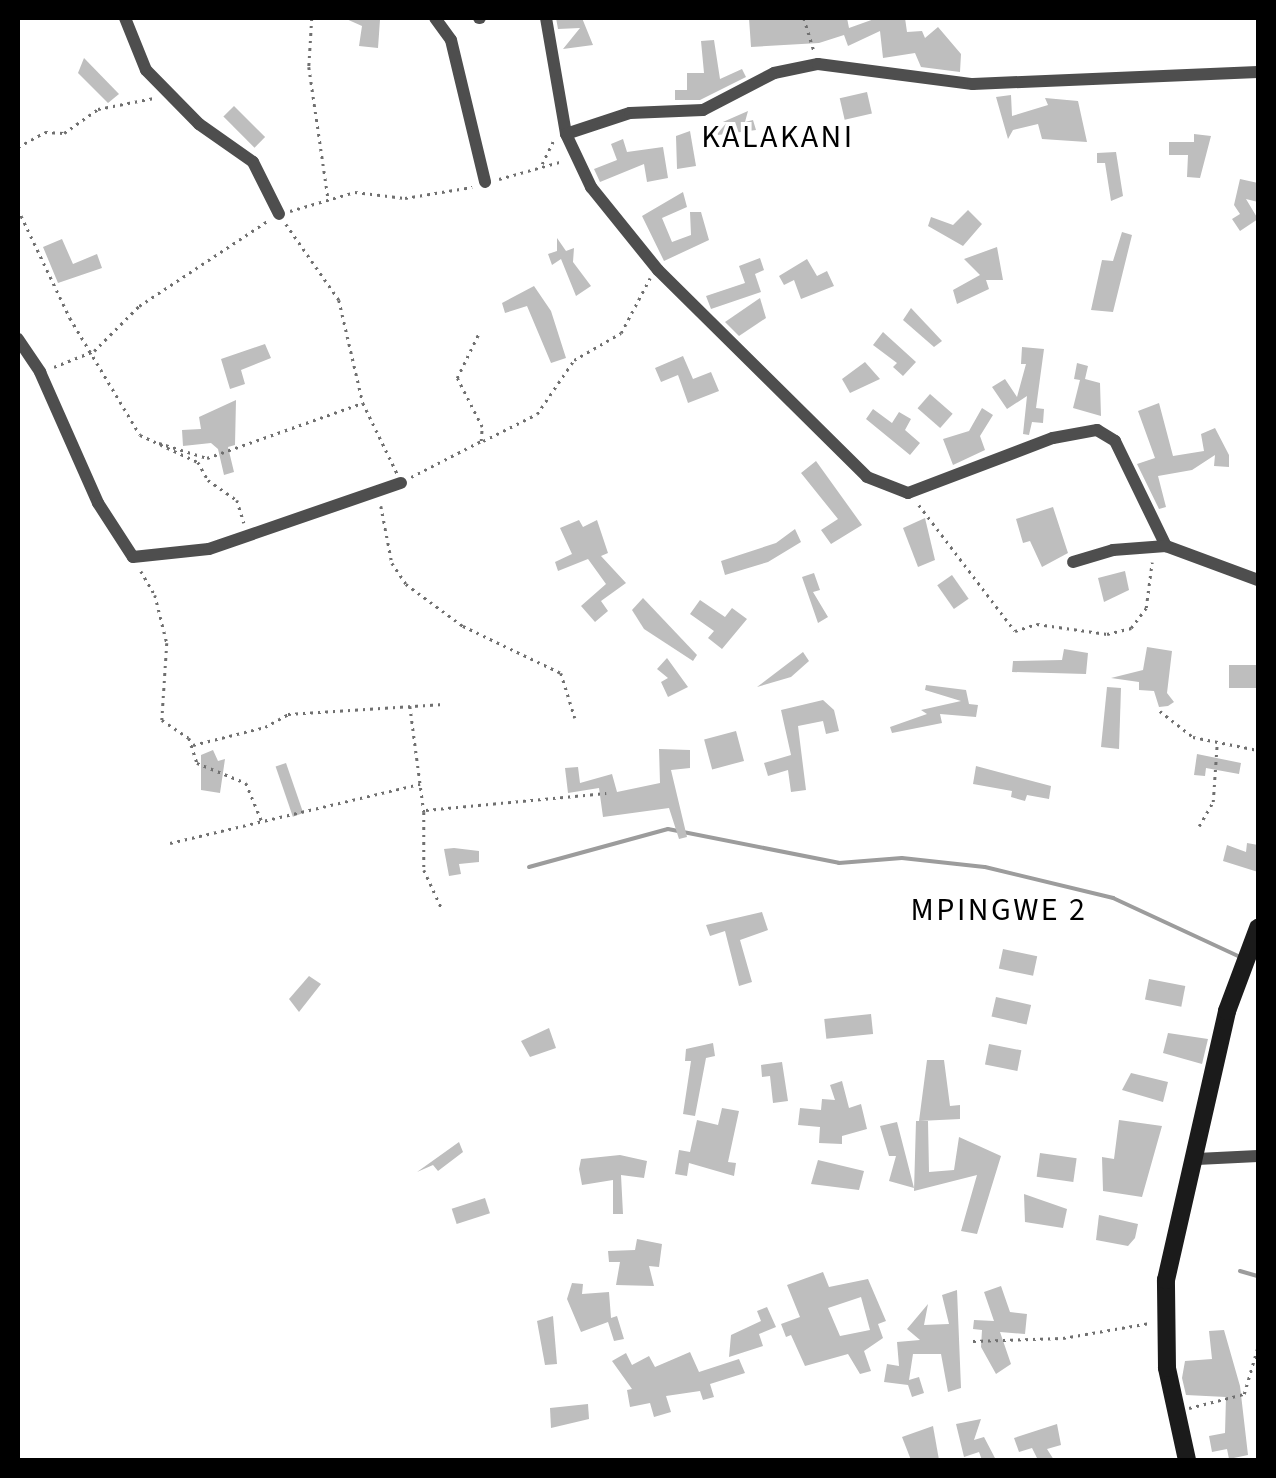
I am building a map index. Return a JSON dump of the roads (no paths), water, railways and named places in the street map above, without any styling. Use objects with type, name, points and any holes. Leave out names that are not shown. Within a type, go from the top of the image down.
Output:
[{"type":"street","points":[[125,18],[146,70],[162,89],[253,162],[279,214]]},
{"type":"street","points":[[435,18],[451,40],[485,182]]},
{"type":"street","points":[[546,18],[566,134],[591,187],[658,270],[836,451],[880,485],[908,492],[1053,438],[1096,430],[1116,442],[1159,548]]},
{"type":"street","points":[[566,134],[630,113],[703,110],[774,73],[818,64],[973,84],[1258,72]]},
{"type":"street","points":[[18,339],[40,372],[98,503],[134,556],[209,549],[380,494],[401,483]]},
{"type":"street","points":[[1074,562],[1123,548],[1159,548],[1258,580]]},
{"type":"street","points":[[1187,1460],[1162,1323],[1166,1280],[1197,1159],[1227,1011],[1258,928]]},
{"type":"street","points":[[1197,1159],[1258,1156]]},
{"type":"waterway","points":[[529,867],[668,829],[839,863],[902,858],[985,867],[1113,898],[1242,958]]},
{"type":"waterway","points":[[1240,1271],[1258,1276]]},
{"type":"district","name":"KALAKANI","points":[[778,137]]},
{"type":"district","name":"MPINGWE 2","points":[[999,910]]}]
